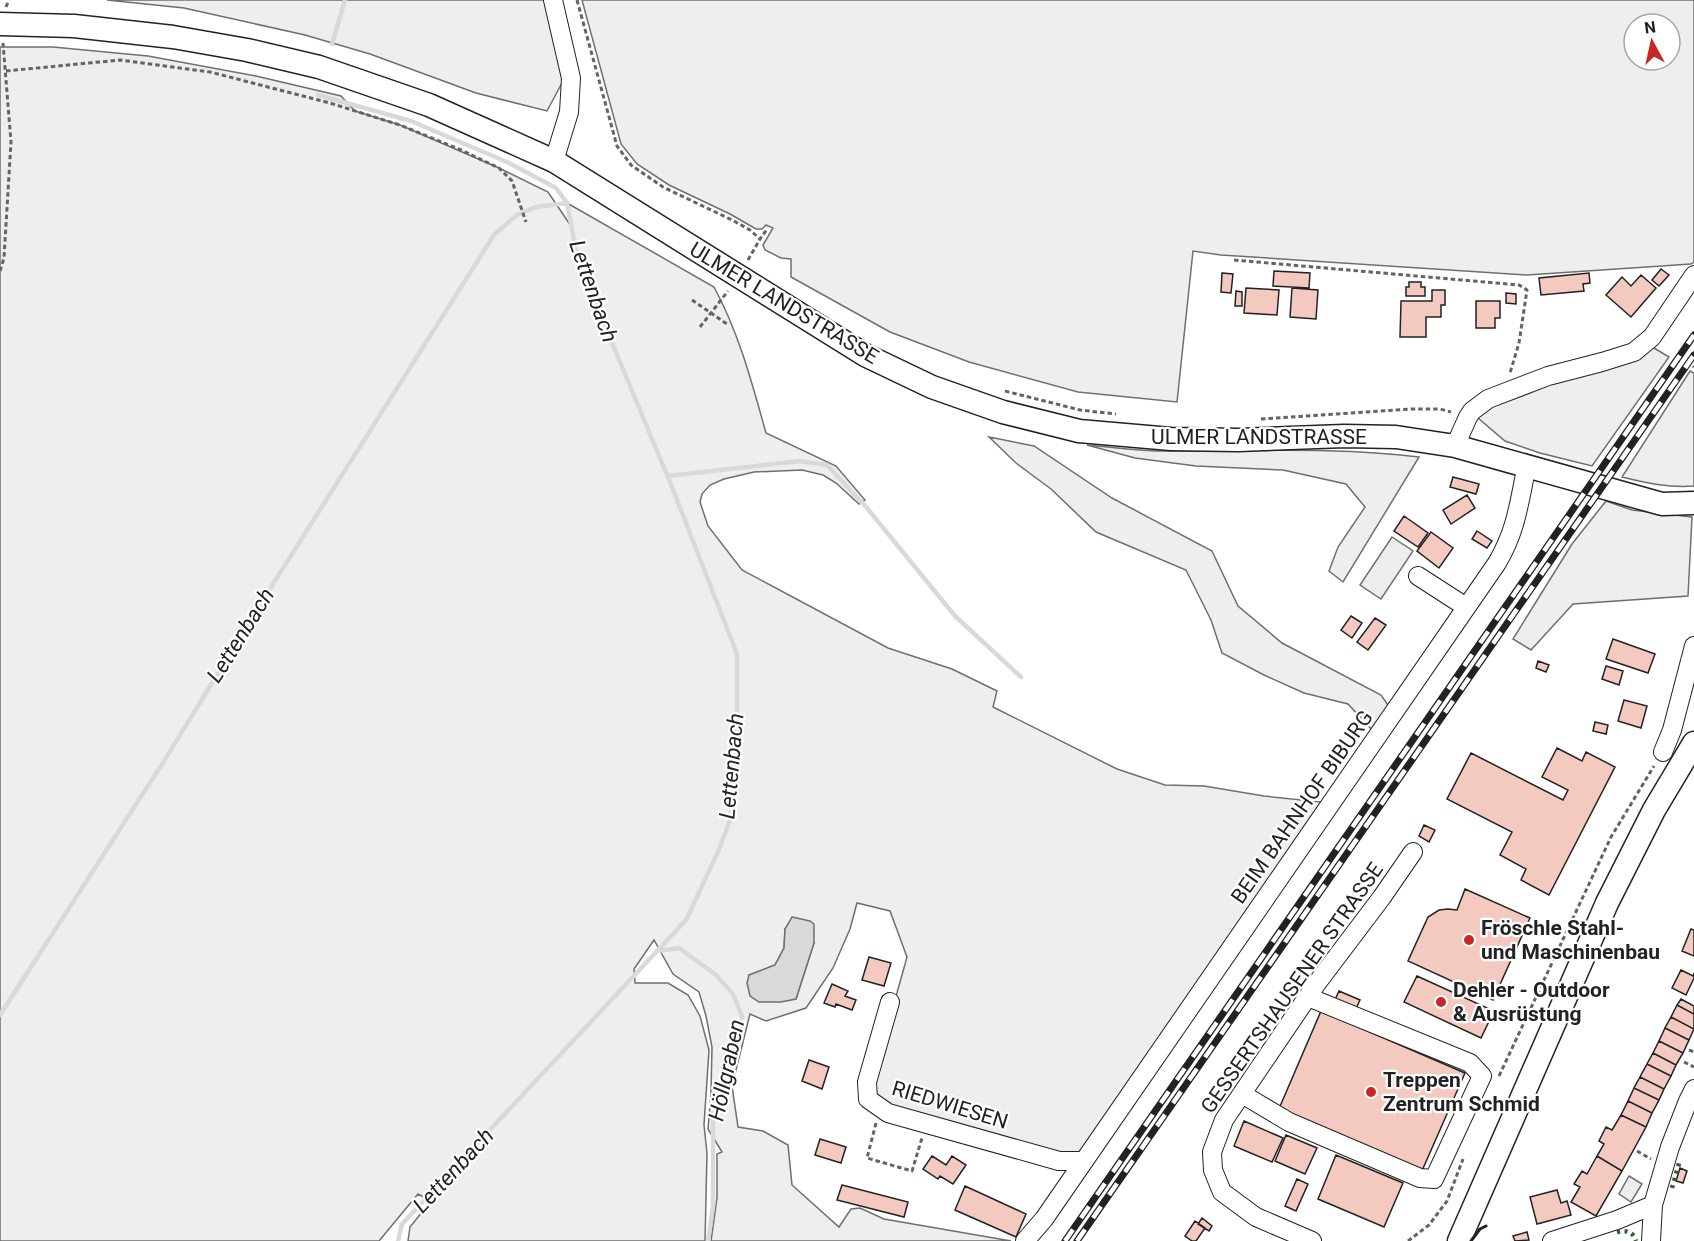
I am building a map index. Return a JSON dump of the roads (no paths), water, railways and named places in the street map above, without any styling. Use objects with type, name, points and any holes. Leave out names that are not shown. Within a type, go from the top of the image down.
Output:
[{"type":"main road","name":"ULMER LANDSTRASSE","points":[[1,24],[74,26],[173,37],[247,50],[324,69],[429,105],[554,161],[865,355],[932,387],[1003,412],[1078,430],[1171,439],[1396,437],[1455,446],[1662,504],[1694,503]]},
{"type":"main road","points":[[1460,1235],[1607,903],[1654,810],[1694,743]]},
{"type":"street","points":[[553,0],[571,78],[569,112],[554,161]]},
{"type":"street","points":[[1455,446],[1472,411],[1488,399],[1548,376],[1602,363],[1634,352],[1652,337],[1694,275]]},
{"type":"street","name":"BEIM BAHNHOF BIBURG","points":[[1025,1241],[1044,1219],[1507,545],[1517,514],[1527,465]]},
{"type":"street","points":[[1418,576],[1466,607]]},
{"type":"street","points":[[1663,752],[1672,730],[1694,646]]},
{"type":"street","name":"GESSERTSHAUSENER STRASSE","points":[[1312,1241],[1256,1217],[1222,1192],[1213,1170],[1212,1152],[1224,1119],[1308,997],[1413,852]]},
{"type":"street","points":[[1242,1094],[1289,1122],[1419,1178],[1434,1179],[1482,1076],[1470,1063],[1308,997]]},
{"type":"street","name":"RIEDWIESEN","points":[[890,1002],[867,1082],[868,1099],[888,1113],[1059,1161],[1084,1161]]},
{"type":"street","points":[[1651,1241],[1653,1205],[1670,1147],[1694,1089]]},
{"type":"street","points":[[1552,1241],[1617,1220],[1653,1205]]},
{"type":"waterway","name":"Lettenbach","points":[[332,44],[345,0]]},
{"type":"waterway","name":"Lettenbach","points":[[318,95],[411,121],[507,162],[556,188],[567,203],[578,261],[672,487],[737,654],[737,752],[731,818],[718,852],[686,920],[402,1224],[398,1241]]},
{"type":"waterway","name":"Lettenbach","points":[[0,1015],[164,761],[494,235],[517,215],[536,207],[567,203]]},
{"type":"waterway","points":[[668,476],[800,461],[827,465],[867,508],[955,616],[1021,677]]},
{"type":"waterway","name":"Höllgraben","points":[[657,951],[679,948],[716,975],[733,994],[742,1016],[738,1040],[724,1073],[713,1120],[713,1206],[708,1241]]},
{"type":"railway","points":[[1065,1241],[1694,335]]},
{"type":"railway","points":[[1077,1241],[1694,355]]},
{"type":"place","name":"Fröschle Stahl- und Maschinenbau","points":[[1469,940]]},
{"type":"place","name":"Dehler - Outdoor & Ausrüstung","points":[[1441,1002]]},
{"type":"place","name":"Treppen Zentrum Schmid","points":[[1371,1092]]}]
